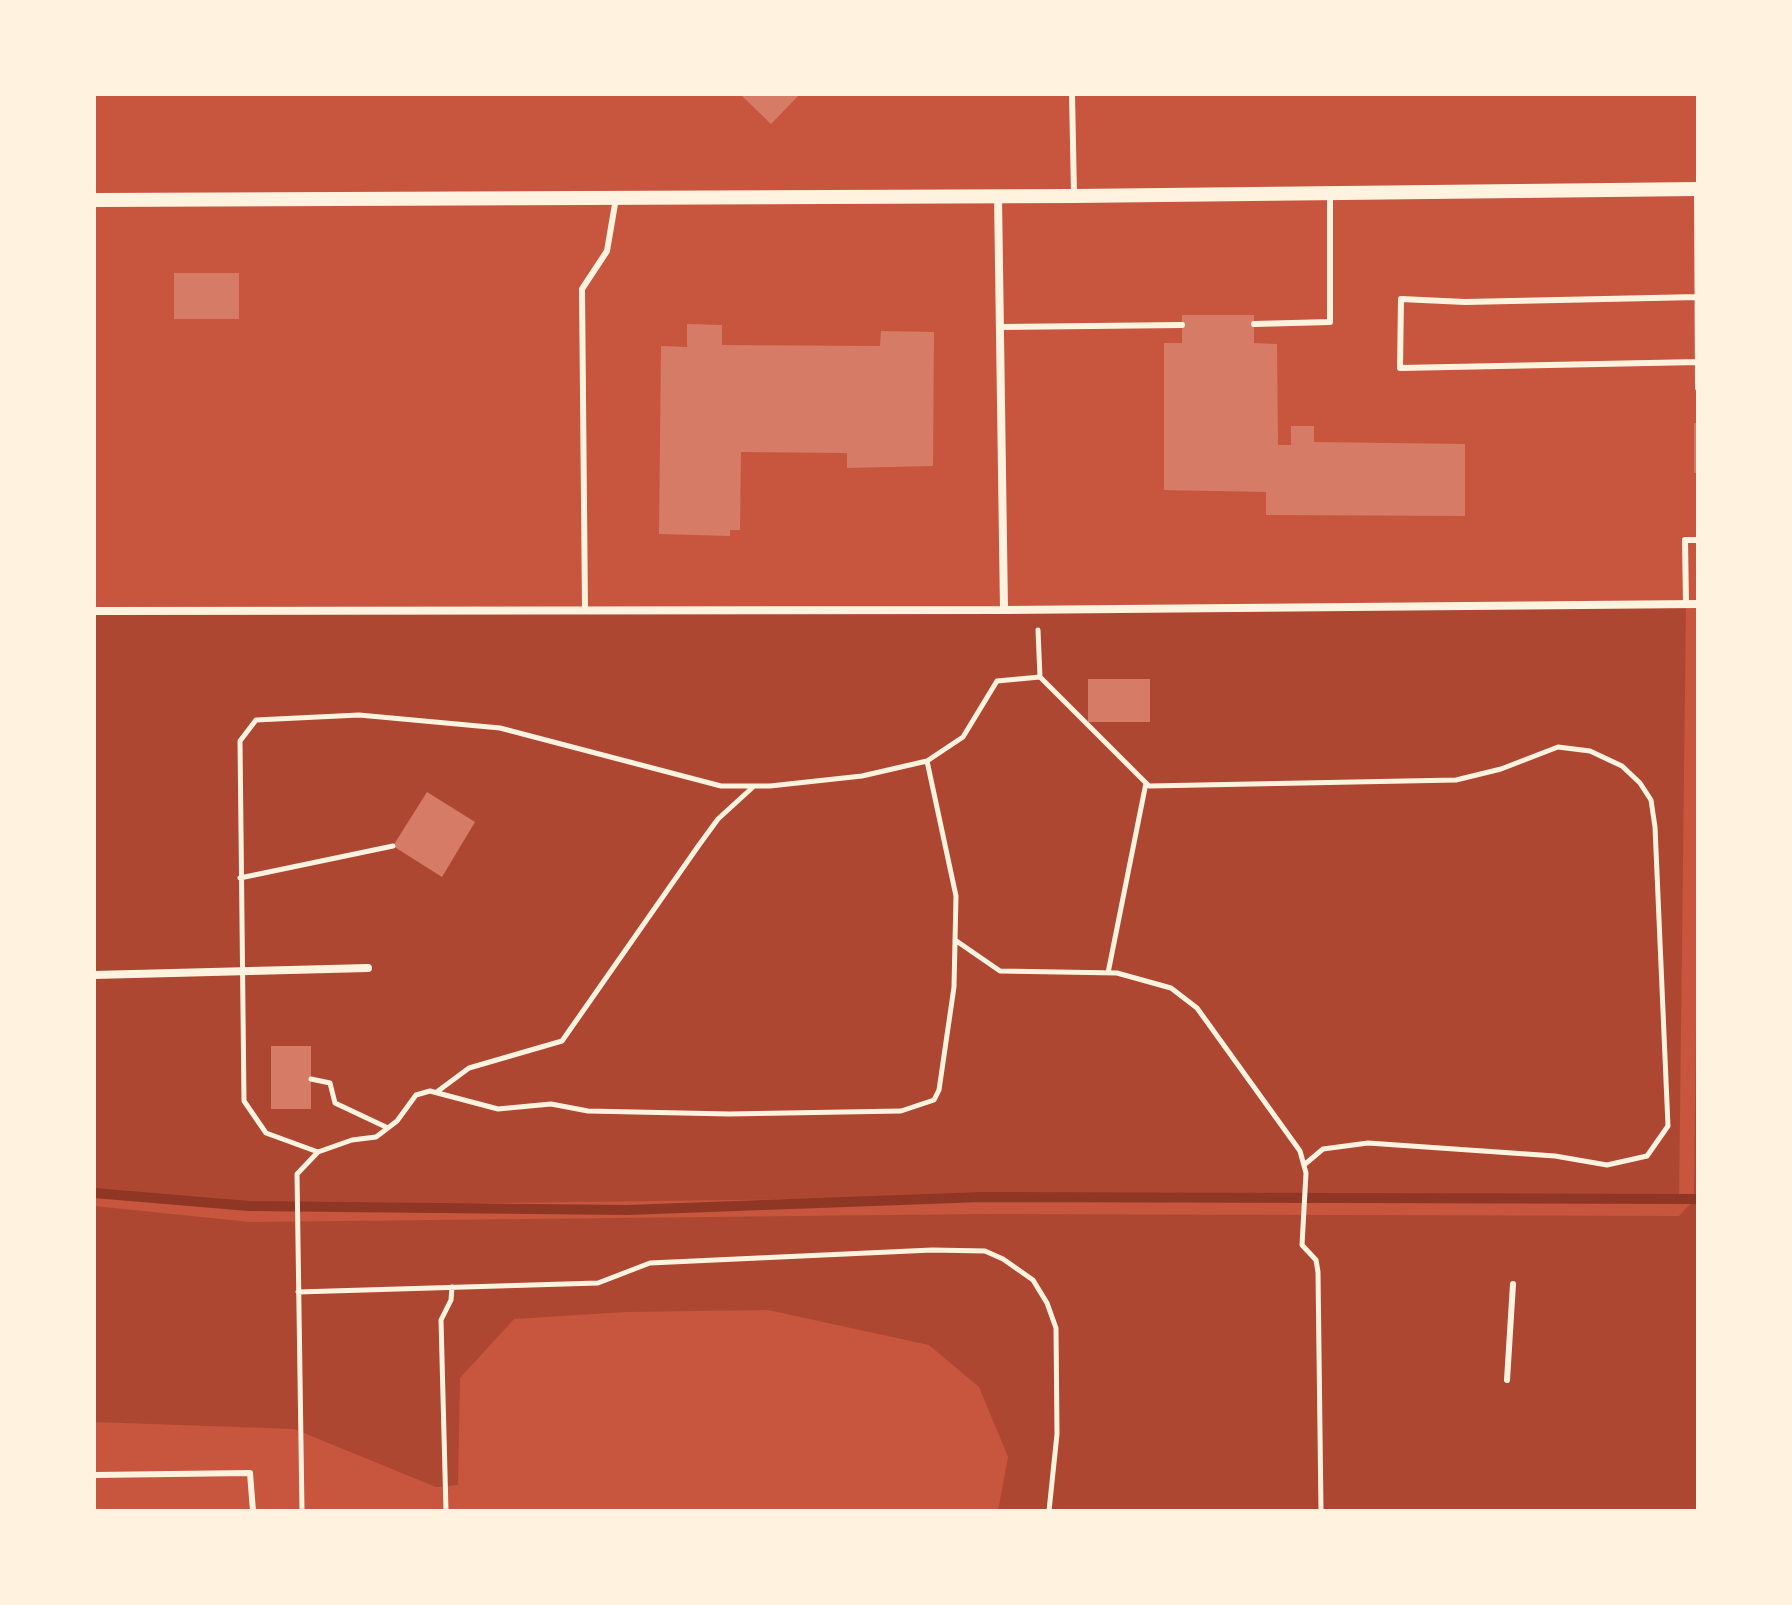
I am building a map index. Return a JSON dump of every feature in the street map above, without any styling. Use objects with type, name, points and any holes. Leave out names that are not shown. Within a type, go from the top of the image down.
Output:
[{"type":"street","points":[[94,200],[1074,196],[1698,189]]},
{"type":"street","points":[[998,196],[1004,610]]},
{"type":"street","points":[[94,611],[1004,610],[1698,604]]},
{"type":"street","points":[[94,975],[368,968]]},
{"type":"lane","points":[[1072,94],[1074,196]]},
{"type":"lane","points":[[1698,189],[1698,388]]},
{"type":"lane","points":[[1254,324],[1330,322],[1330,193]]},
{"type":"lane","points":[[585,610],[582,289],[607,251],[616,198]]},
{"type":"lane","points":[[1697,297],[1465,302],[1401,299],[1400,368],[1698,362]]},
{"type":"lane","points":[[1000,327],[1182,325]]},
{"type":"lane","points":[[1686,604],[1685,540],[1698,540]]},
{"type":"lane","points":[[1507,1380],[1513,1284]]},
{"type":"lane","points":[[94,1475],[250,1473],[253,1511]]},
{"type":"path","points":[[1038,623],[1040,677],[1149,786],[1456,780],[1501,769],[1558,747],[1590,751],[1622,766],[1651,800],[1668,1126],[1647,1156],[1607,1165],[1555,1156],[1368,1143],[1323,1149],[1304,1165]]},
{"type":"path","points":[[318,1152],[266,1133],[244,1101],[240,741],[256,720],[359,715],[443,720],[500,728],[721,786],[753,786],[862,776],[927,761],[963,737],[997,681],[1040,677]]},
{"type":"path","points":[[302,1511],[297,1174],[318,1152],[352,1140],[376,1137],[388,1128],[416,1095],[438,1092],[498,1109],[551,1104],[588,1111],[729,1114],[901,1111],[934,1100],[939,1090],[954,987],[956,896],[927,761]]},
{"type":"path","points":[[1108,973],[1146,783]]},
{"type":"path","points":[[438,1092],[469,1068],[562,1041],[718,819],[753,786]]},
{"type":"path","points":[[240,878],[393,846]]},
{"type":"path","points":[[955,940],[1000,971],[1108,973],[1171,988],[1197,1008],[1300,1151],[1304,1165],[1302,1245],[1316,1260],[1318,1272],[1321,1511]]},
{"type":"path","points":[[311,1079],[330,1083],[335,1103],[388,1128]]},
{"type":"path","points":[[298,1292],[598,1283],[650,1263],[985,1251],[1033,1280],[1047,1303],[1056,1328],[1057,1434],[1049,1511]]},
{"type":"path","points":[[446,1511],[441,1320],[451,1300],[452,1287]]},
{"type":"shaded area","points":[[1686,604],[1679,1200],[982,1197],[249,1206],[94,1190],[94,611]]},
{"type":"shaded area","points":[[1697,936],[1698,1511],[998,1511],[1008,1457],[979,1387],[929,1345],[768,1310],[625,1312],[514,1319],[460,1378],[458,1485],[436,1487],[294,1429],[94,1422],[94,1206],[250,1222],[982,1214],[1679,1216],[1694,1200]]},
{"type":"building","points":[[740,94],[800,94],[771,124]]},
{"type":"building","points":[[174,273],[239,273],[239,319],[174,319]]},
{"type":"building","points":[[1182,315],[1254,315],[1254,343],[1277,344],[1278,445],[1291,445],[1291,426],[1314,426],[1314,442],[1465,444],[1465,516],[1266,515],[1266,492],[1164,490],[1164,343],[1182,343]]},
{"type":"building","points":[[687,324],[722,325],[722,345],[880,346],[881,331],[934,332],[933,466],[847,468],[847,453],[741,452],[740,530],[730,530],[730,536],[659,534],[661,346],[687,347]]},
{"type":"building","points":[[1694,423],[1698,423],[1698,473],[1694,473]]},
{"type":"building","points":[[1088,679],[1150,679],[1150,722],[1088,722]]},
{"type":"building","points":[[427,792],[475,822],[442,877],[393,846]]},
{"type":"building","points":[[271,1046],[311,1046],[311,1109],[271,1109]]},
{"type":"waterway","points":[[94,1193],[249,1206],[627,1210],[982,1197],[1698,1199]]}]
